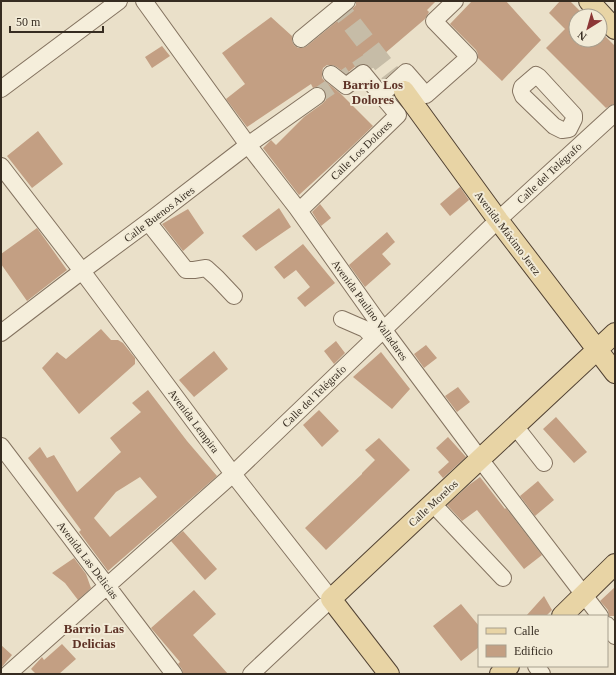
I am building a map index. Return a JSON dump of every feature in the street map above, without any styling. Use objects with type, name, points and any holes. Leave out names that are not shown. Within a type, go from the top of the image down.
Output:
[{"type":"main road","points":[[589,1],[615,29]]},
{"type":"main road","name":"Avenida Máximo Jerez","points":[[404,91],[498,220],[615,373]]},
{"type":"main road","name":"Calle Morelos","points":[[331,599],[615,333]]},
{"type":"main road","points":[[563,615],[615,564]]},
{"type":"main road","name":"Avenida Lempira","points":[[331,599],[389,674]]},
{"type":"street","points":[[1,90],[119,1]]},
{"type":"street","name":"Avenida Paulino Valladares","points":[[144,1],[248,145],[299,211],[378,334],[480,459],[599,615]]},
{"type":"street","points":[[301,38],[347,1]]},
{"type":"street","points":[[381,95],[406,72],[426,95],[469,57],[434,21],[455,1]]},
{"type":"street","name":"Calle Los Dolores","points":[[299,211],[398,115],[363,73],[346,86],[331,74]]},
{"type":"street","name":"Calle Buenos Aires","points":[[1,333],[248,145],[318,96]]},
{"type":"street","name":"Calle del Telégrafo","points":[[8,674],[233,474],[498,220],[615,113]]},
{"type":"street","points":[[570,129],[581,144]]},
{"type":"street","name":"Avenida Lempira","points":[[1,166],[82,271],[233,474],[331,599]]},
{"type":"street","points":[[148,222],[186,270],[206,268],[234,296]]},
{"type":"street","points":[[342,319],[378,334]]},
{"type":"street","points":[[515,426],[544,463]]},
{"type":"street","name":"Avenida Las Delicias","points":[[2,450],[174,674]]},
{"type":"street","points":[[432,503],[503,578]]},
{"type":"street","name":"Calle Morelos","points":[[251,674],[331,599]]},
{"type":"street","points":[[608,626],[615,636]]},
{"type":"building","points":[[356,1],[436,1],[427,10],[429,12],[425,19],[369,66],[366,64],[357,65],[346,74],[333,65],[327,65],[323,68],[322,78],[341,94],[373,126],[299,195],[263,148],[271,140],[276,145],[304,117],[322,104],[326,100],[325,91],[321,87],[313,88],[311,84],[247,127],[226,99],[245,84],[222,53],[271,17],[292,36],[294,45],[298,48],[303,48],[353,8],[356,5]]},
{"type":"building","points":[[472,1],[506,1],[541,40],[502,81],[478,58],[476,50],[450,24]]},
{"type":"building","points":[[560,1],[570,1],[577,8],[568,8],[568,48],[608,48],[608,39],[615,46],[615,104],[606,108],[546,48],[565,29],[549,13]]},
{"type":"building","points":[[162,46],[170,56],[152,68],[145,57]]},
{"type":"building","points":[[38,131],[63,164],[32,188],[7,156]]},
{"type":"building","points":[[460,187],[469,200],[450,216],[440,204]]},
{"type":"building","points":[[320,204],[331,218],[321,226],[312,212]]},
{"type":"building","points":[[279,208],[291,227],[256,251],[242,236]]},
{"type":"building","points":[[188,209],[204,233],[183,251],[162,224]]},
{"type":"building","points":[[37,228],[67,270],[27,301],[1,264],[1,254]]},
{"type":"building","points":[[387,232],[395,242],[382,254],[391,264],[365,287],[349,265]]},
{"type":"building","points":[[303,244],[335,283],[305,307],[297,298],[310,287],[296,270],[284,279],[274,267]]},
{"type":"building","points":[[101,329],[111,340],[118,340],[123,343],[135,358],[135,364],[79,414],[42,368],[57,352],[66,359]]},
{"type":"building","points":[[336,341],[345,353],[334,364],[324,351]]},
{"type":"building","points":[[426,345],[437,358],[424,368],[414,354]]},
{"type":"building","points":[[214,351],[228,369],[194,397],[179,380]]},
{"type":"building","points":[[381,352],[410,389],[392,409],[353,377]]},
{"type":"building","points":[[458,387],[470,402],[457,412],[445,396]]},
{"type":"building","points":[[148,390],[187,441],[217,476],[108,571],[79,532],[81,530],[28,458],[40,447],[47,458],[54,455],[77,492],[121,452],[110,438],[141,412],[132,403]],"holes":[[[140,477],[157,497],[110,537],[94,518],[116,492]]]},
{"type":"building","points":[[319,410],[339,431],[322,447],[303,425]]},
{"type":"building","points":[[556,417],[587,452],[574,463],[543,429]]},
{"type":"building","points":[[448,437],[466,457],[443,478],[438,472],[449,462],[436,448]]},
{"type":"building","points":[[379,438],[410,470],[326,550],[305,528],[375,460],[365,450]]},
{"type":"building","points":[[480,477],[542,555],[524,569],[477,510],[462,521],[447,505]]},
{"type":"building","points":[[538,481],[554,500],[535,516],[520,496]]},
{"type":"building","points":[[183,531],[217,569],[205,580],[171,541]]},
{"type":"building","points":[[74,558],[86,574],[91,588],[78,600],[65,583],[52,573]]},
{"type":"building","points":[[615,587],[615,616],[609,616],[608,610],[600,601]]},
{"type":"building","points":[[194,590],[216,614],[193,635],[228,674],[183,674],[182,669],[178,664],[180,662],[151,628]]},
{"type":"building","points":[[544,596],[552,610],[547,615],[527,615]]},
{"type":"building","points":[[461,604],[478,625],[478,648],[461,661],[433,626]]},
{"type":"building","points":[[62,644],[76,659],[59,674],[36,674],[31,669],[42,657],[44,660]]},
{"type":"building","points":[[1,645],[12,655],[1,668]]},
{"type":"tunnel","points":[[334,1],[404,91]]},
{"type":"tunnel","points":[[317,96],[376,56]]},
{"type":"district","name":"Barrio Los Dolores","points":[[373,92]]},
{"type":"district","name":"Barrio Las Delicias","points":[[94,636]]}]
